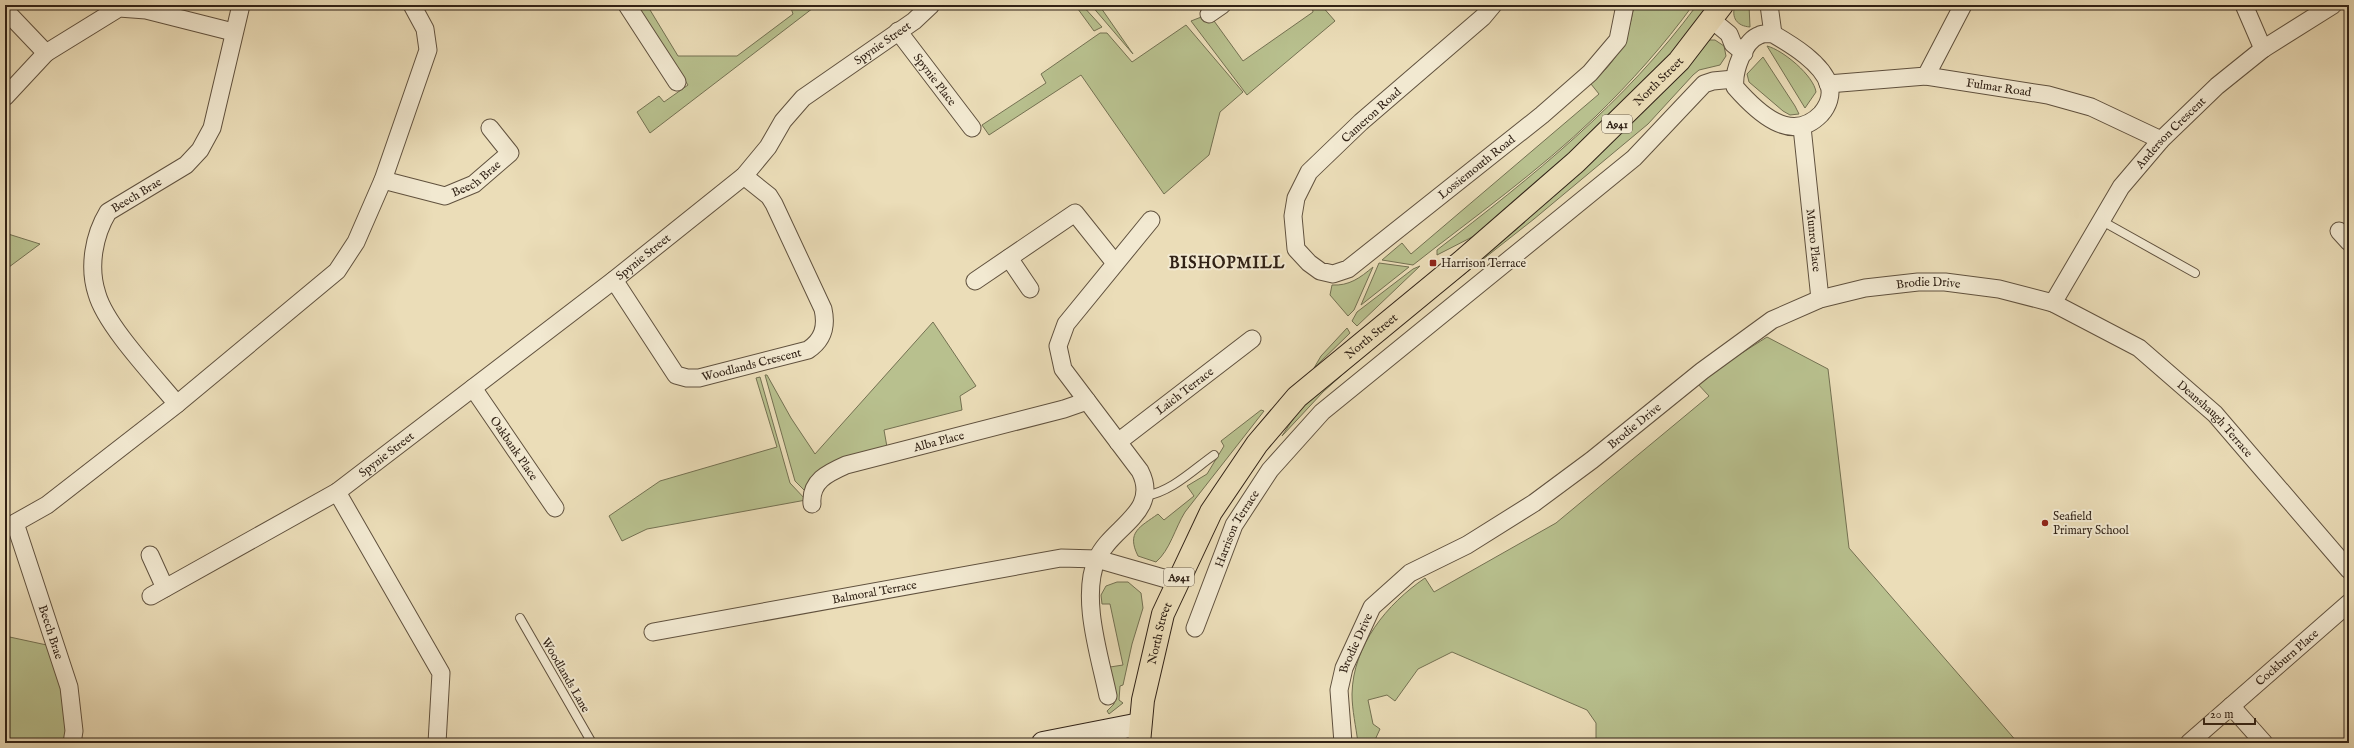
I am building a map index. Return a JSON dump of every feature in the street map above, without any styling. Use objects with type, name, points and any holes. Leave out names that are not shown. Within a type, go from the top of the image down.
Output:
[{"type":"main road","name":"North Street","points":[[1140,734],[1154,647],[1162,614],[1211,512],[1257,444],[1297,397],[1461,262],[1576,162],[1679,61],[1717,12]]},
{"type":"main road","points":[[1043,743],[1140,734]]},
{"type":"street","name":"Beech Brae","points":[[177,404],[112,323],[97,294],[92,267],[96,242],[101,224],[108,212],[186,165],[200,150],[212,128],[233,32],[241,5]]},
{"type":"street","name":"Beech Brae","points":[[72,743],[74,731],[69,687],[10,521],[47,505],[177,404],[337,271],[356,242],[383,180],[428,50],[425,29],[412,5]]},
{"type":"street","points":[[627,5],[677,82]]},
{"type":"street","name":"Spynie Street","points":[[150,555],[158,592],[337,492],[614,280],[744,176],[768,147],[783,121],[804,98],[914,21],[930,5]]},
{"type":"street","name":"Cameron Road","points":[[1296,249],[1293,216],[1296,198],[1309,172],[1361,122],[1483,17],[1493,5]]},
{"type":"street","name":"Lossiemouth Road","points":[[1296,249],[1309,263],[1320,271],[1333,274],[1348,269],[1542,114],[1590,73],[1618,40],[1625,5]]},
{"type":"street","points":[[1769,5],[1773,34]]},
{"type":"street","points":[[1926,76],[1963,5]]},
{"type":"street","points":[[2244,5],[2263,49]]},
{"type":"street","name":"Anderson Crescent","points":[[2052,303],[2121,187],[2161,140],[2217,86],[2263,49],[2333,5]]},
{"type":"street","points":[[5,97],[46,53],[119,7],[146,10],[233,32]]},
{"type":"street","points":[[5,10],[46,53]]},
{"type":"street","points":[[1717,12],[1733,44],[1747,48]]},
{"type":"street","name":"Spynie Place","points":[[898,31],[972,128]]},
{"type":"street","points":[[1760,34],[1773,34],[1788,43],[1819,70],[1828,84],[1829,101],[1814,121],[1797,127],[1775,122],[1742,95],[1735,87],[1734,79],[1737,65],[1747,48],[1760,34]]},
{"type":"street","name":"Fulmar Road","points":[[1828,84],[1926,76],[2048,95],[2090,107],[2161,140]]},
{"type":"street","name":"Harrison Terrace","points":[[1195,628],[1234,525],[1270,470],[1322,412],[1634,158],[1697,90],[1713,81],[1734,79]]},
{"type":"street","name":"Munro Place","points":[[1797,127],[1807,160],[1807,182],[1820,299]]},
{"type":"street","name":"Beech Brae","points":[[383,180],[445,196],[474,184],[510,153],[490,128]]},
{"type":"street","name":"Woodlands Crescent","points":[[614,280],[668,365],[676,375],[682,377],[699,378],[808,350],[818,343],[825,319],[823,309],[774,204],[769,196],[744,176]]},
{"type":"street","points":[[975,281],[1075,213],[1115,263]]},
{"type":"street","points":[[1108,696],[1091,607],[1090,592],[1097,559],[1118,531],[1132,518],[1145,496],[1144,480],[1118,442],[1063,369],[1058,346],[1066,324],[1151,220]]},
{"type":"street","points":[[1009,258],[1030,290]]},
{"type":"street","name":"Brodie Drive","points":[[1343,743],[1339,690],[1344,668],[1372,607],[1410,573],[1466,545],[1534,503],[1592,460],[1702,371],[1772,320],[1820,299],[1892,284],[1945,282],[1999,290],[2052,303]]},
{"type":"street","name":"Deanshaugh Terrace","points":[[2052,303],[2139,348],[2215,414],[2349,570]]},
{"type":"street","name":"Laich Terrace","points":[[1118,442],[1252,339]]},
{"type":"street","name":"Oakbank Place","points":[[473,388],[555,508]]},
{"type":"street","name":"Alba Place","points":[[812,504],[813,491],[820,479],[826,473],[846,465],[1064,409],[1087,401]]},
{"type":"street","points":[[337,492],[441,673],[437,743]]},
{"type":"street","name":"Balmoral Terrace","points":[[653,632],[1061,558],[1097,559],[1177,582]]},
{"type":"street","name":"Cockburn Place","points":[[2189,743],[2349,603]]},
{"type":"street","points":[[2231,706],[2264,743]]},
{"type":"lane","points":[[2102,221],[2195,273]]},
{"type":"lane","points":[[1145,496],[1157,494],[1167,489],[1214,455]]},
{"type":"lane","name":"Woodlands Lane","points":[[520,618],[592,743]]},
{"type":"green space","points":[[634,5],[647,5],[678,56],[737,56],[793,14],[791,8],[794,5],[799,9],[804,5],[817,5],[650,133],[637,112],[659,96],[664,102],[688,85]]},
{"type":"green space","points":[[1075,5],[1082,5],[1102,27],[1094,31]]},
{"type":"green space","points":[[1091,5],[1099,5],[1133,54]]},
{"type":"green space","points":[[1312,5],[1321,5],[1335,21],[1247,95],[1191,21],[1209,14],[1243,61],[1313,12]]},
{"type":"green space","points":[[1634,5],[1693,5],[1647,63],[1595,117],[1529,175],[1413,265],[1382,260],[1402,243],[1411,254],[1599,94],[1591,84],[1615,58],[1620,49],[1629,29]]},
{"type":"green space","points":[[1697,5],[1710,5],[1639,96],[1478,234],[1437,255],[1437,250],[1542,166],[1608,107],[1669,41]]},
{"type":"green space","points":[[1735,5],[1749,5],[1750,27],[1738,23],[1734,14]]},
{"type":"green space","points":[[1186,25],[1243,92],[1220,112],[1209,155],[1164,194],[1081,75],[989,135],[982,125],[1046,83],[1041,74],[1100,33],[1107,33],[1132,62]]},
{"type":"green space","points":[[1715,40],[1724,46],[1726,56],[1720,65],[1699,70],[1693,75],[1648,124],[1534,219],[1382,339],[1323,392],[1282,436],[1306,399],[1704,42]]},
{"type":"green space","points":[[1767,46],[1774,48],[1797,64],[1810,79],[1816,92],[1805,108]]},
{"type":"green space","points":[[1763,57],[1799,114],[1790,115],[1783,111],[1749,82],[1747,74]]},
{"type":"green space","points":[[5,233],[40,244],[5,270]]},
{"type":"green space","points":[[1379,263],[1409,267],[1361,305]]},
{"type":"green space","points":[[1420,266],[1357,326],[1352,321],[1357,312],[1413,269]]},
{"type":"green space","points":[[1373,267],[1354,310],[1348,316],[1330,295],[1332,285],[1349,283],[1364,275]]},
{"type":"green space","points":[[933,322],[976,386],[960,396],[962,410],[884,430],[887,447],[806,492],[795,481],[765,375],[767,375],[791,418],[815,454]]},
{"type":"green space","points":[[1347,328],[1350,333],[1314,368],[1321,356]]},
{"type":"green space","points":[[1767,337],[1828,369],[1849,548],[2018,743],[1596,743],[1596,723],[1587,710],[1452,652],[1418,669],[1395,701],[1387,695],[1368,700],[1373,724],[1380,729],[1374,742],[1358,743],[1352,694],[1358,659],[1375,627],[1385,613],[1398,600],[1425,578],[1434,592],[1556,523],[1709,396],[1696,382]]},
{"type":"green space","points":[[760,377],[790,483],[806,500],[647,529],[622,541],[609,516],[660,481],[777,447],[756,378]]},
{"type":"green space","points":[[1261,410],[1264,411],[1185,512],[1169,545],[1161,557],[1156,562],[1138,556],[1134,541],[1134,536],[1137,531],[1158,514],[1164,520],[1194,496],[1187,486],[1207,474],[1224,446],[1221,441]]},
{"type":"green space","points":[[1117,582],[1128,582],[1141,593],[1143,608],[1132,644],[1123,685],[1120,686],[1119,700],[1123,703],[1109,714],[1107,711],[1114,704],[1115,694],[1110,667],[1123,665],[1110,604],[1102,604],[1101,595],[1106,586]]},
{"type":"green space","points":[[5,636],[56,647],[72,743],[5,743]]},
{"type":"place","name":"Harrison Terrace","points":[[1433,263]]},
{"type":"place","name":"Seafield Primary School","points":[[2045,523]]},
{"type":"district","name":"BISHOPMILL","points":[[1227,262]]}]
